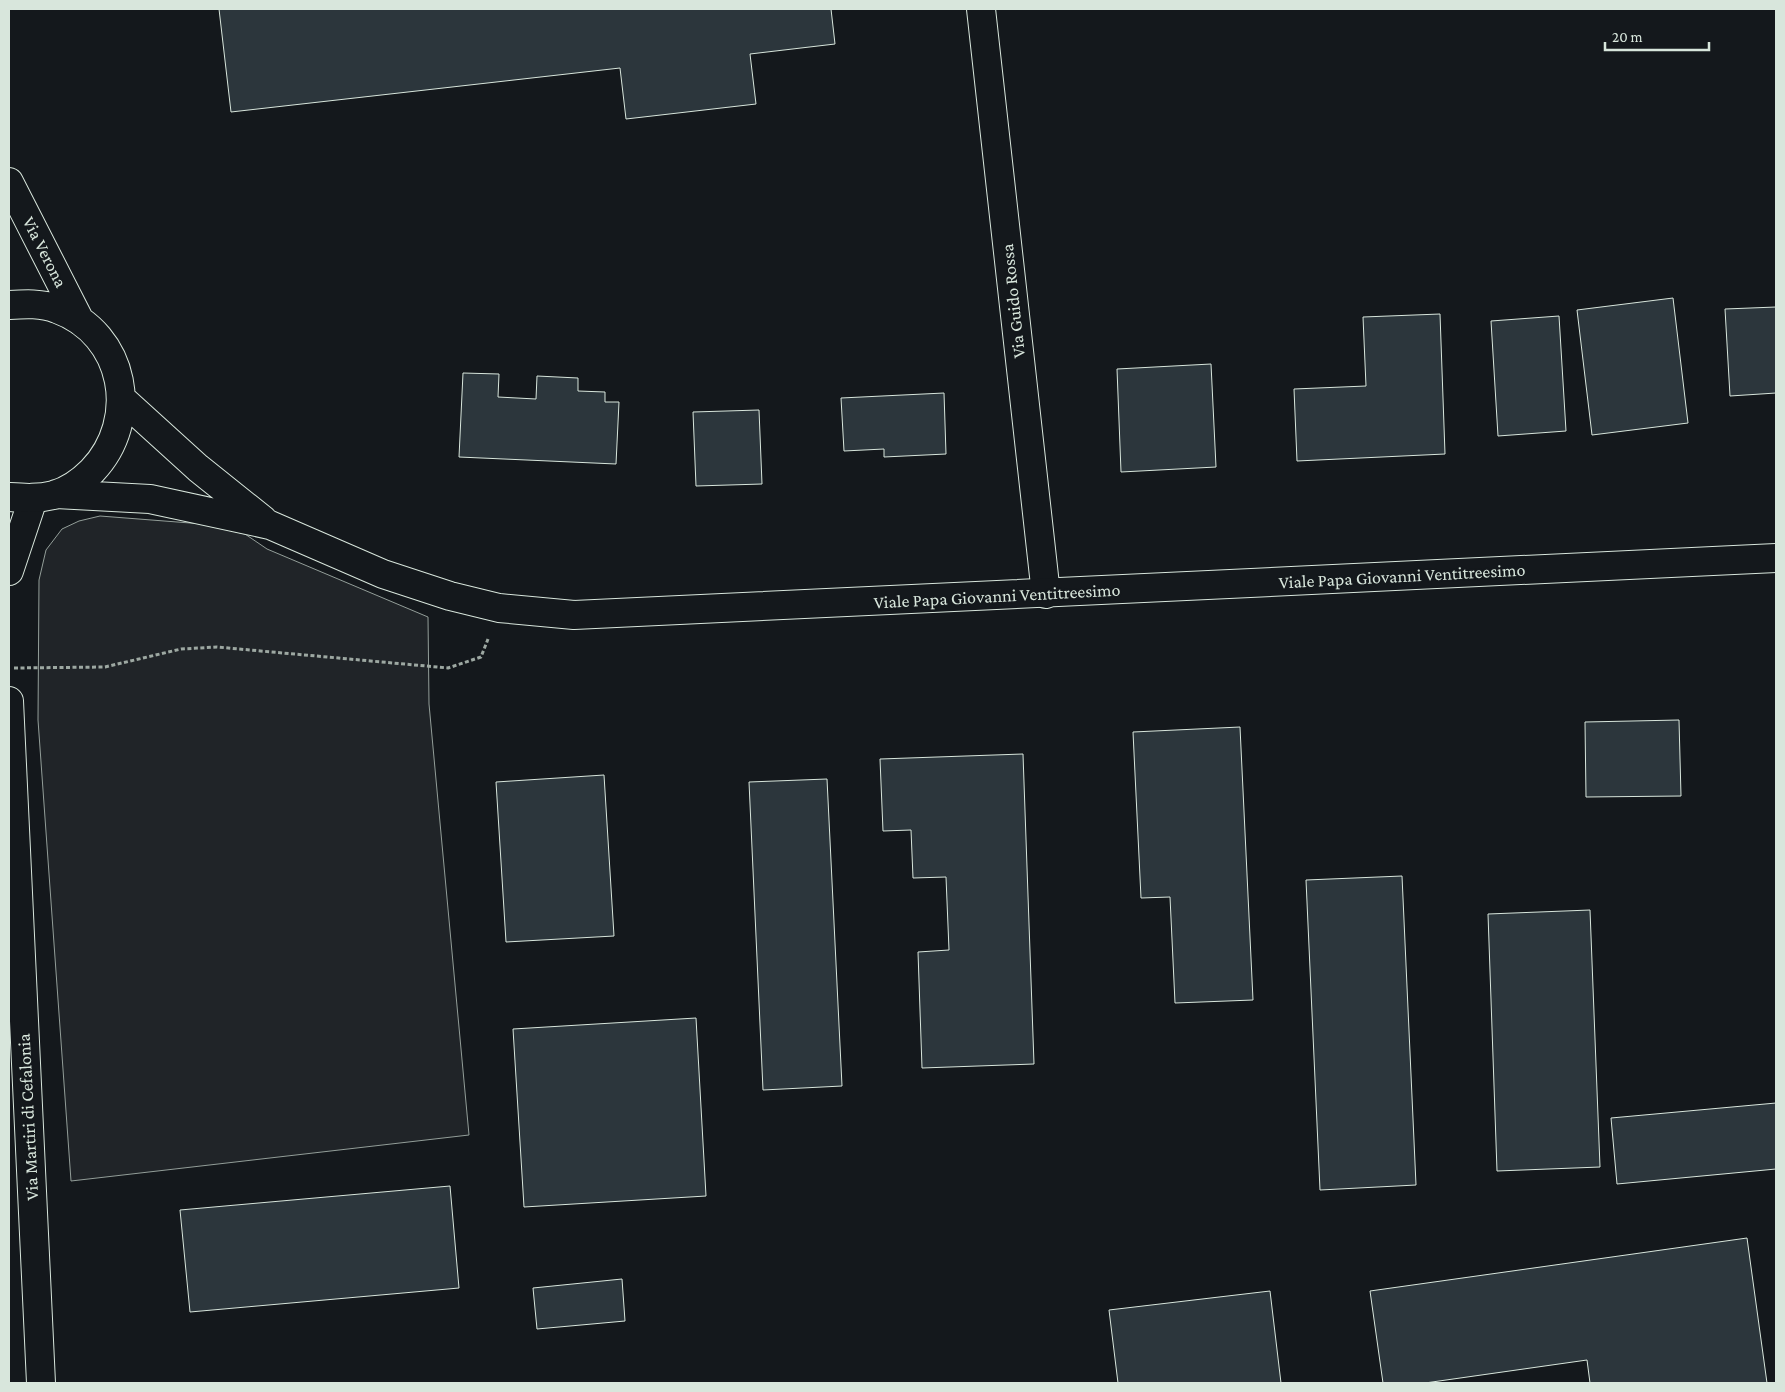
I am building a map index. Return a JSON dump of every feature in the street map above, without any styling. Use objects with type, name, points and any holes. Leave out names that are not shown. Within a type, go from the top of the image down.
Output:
[{"type":"street","name":"Via Guido Rossa","points":[[981,9],[1046,594]]},
{"type":"street","name":"Via Verona","points":[[9,182],[80,321]]},
{"type":"street","points":[[9,305],[32,304],[57,309],[80,321],[102,342],[116,369],[122,399],[118,429],[105,458],[83,480],[32,497],[9,571]]},
{"type":"street","name":"Viale Papa Giovanni Ventitreesimo","points":[[122,399],[198,468],[270,525]]},
{"type":"street","name":"Viale Papa Giovanni Ventitreesimo","points":[[32,497],[150,499],[270,525],[383,574],[499,608],[574,615],[1776,558]]},
{"type":"street","name":"Via Martiri di Cefalonia","points":[[9,701],[41,1383]]},
{"type":"path","points":[[9,668],[105,667],[181,648],[217,647],[374,663],[448,668],[482,657],[499,608]]},
{"type":"shaded area","points":[[100,516],[203,524],[245,534],[267,549],[428,617],[429,704],[469,1135],[71,1181],[38,720],[39,580],[46,550],[62,529],[79,521]]},
{"type":"building","points":[[219,9],[831,9],[835,44],[750,54],[756,104],[626,119],[620,68],[231,112]]},
{"type":"building","points":[[1673,298],[1688,423],[1592,435],[1577,310]]},
{"type":"building","points":[[1776,307],[1776,393],[1730,396],[1725,309]]},
{"type":"building","points":[[1440,314],[1445,454],[1297,461],[1294,389],[1366,386],[1363,317]]},
{"type":"building","points":[[1559,316],[1566,431],[1498,436],[1491,321]]},
{"type":"building","points":[[1211,364],[1216,467],[1121,472],[1117,369]]},
{"type":"building","points":[[463,373],[499,374],[498,397],[536,399],[537,376],[578,378],[578,391],[605,392],[605,402],[619,402],[616,464],[459,457]]},
{"type":"building","points":[[944,393],[946,454],[884,457],[884,449],[844,451],[841,398]]},
{"type":"building","points":[[759,410],[762,484],[696,486],[693,412]]},
{"type":"building","points":[[1679,720],[1681,796],[1586,797],[1585,722]]},
{"type":"building","points":[[1240,727],[1253,1000],[1175,1003],[1170,897],[1141,898],[1133,732]]},
{"type":"building","points":[[1023,754],[1034,1064],[922,1068],[918,952],[949,950],[946,877],[913,878],[911,830],[883,831],[880,759]]},
{"type":"building","points":[[604,775],[614,936],[506,942],[496,782]]},
{"type":"building","points":[[827,779],[842,1086],[763,1090],[749,782]]},
{"type":"building","points":[[1402,876],[1416,1185],[1320,1190],[1306,880]]},
{"type":"building","points":[[1590,910],[1600,1167],[1497,1171],[1488,914]]},
{"type":"building","points":[[696,1018],[706,1196],[524,1207],[513,1029]]},
{"type":"building","points":[[1776,1103],[1776,1169],[1617,1184],[1611,1118]]},
{"type":"building","points":[[450,1186],[459,1288],[190,1312],[180,1210]]},
{"type":"building","points":[[1747,1238],[1767,1383],[1590,1383],[1587,1360],[1425,1383],[1383,1383],[1370,1291]]},
{"type":"building","points":[[622,1279],[625,1321],[537,1329],[533,1288]]},
{"type":"building","points":[[1270,1291],[1281,1383],[1118,1383],[1109,1310]]}]
